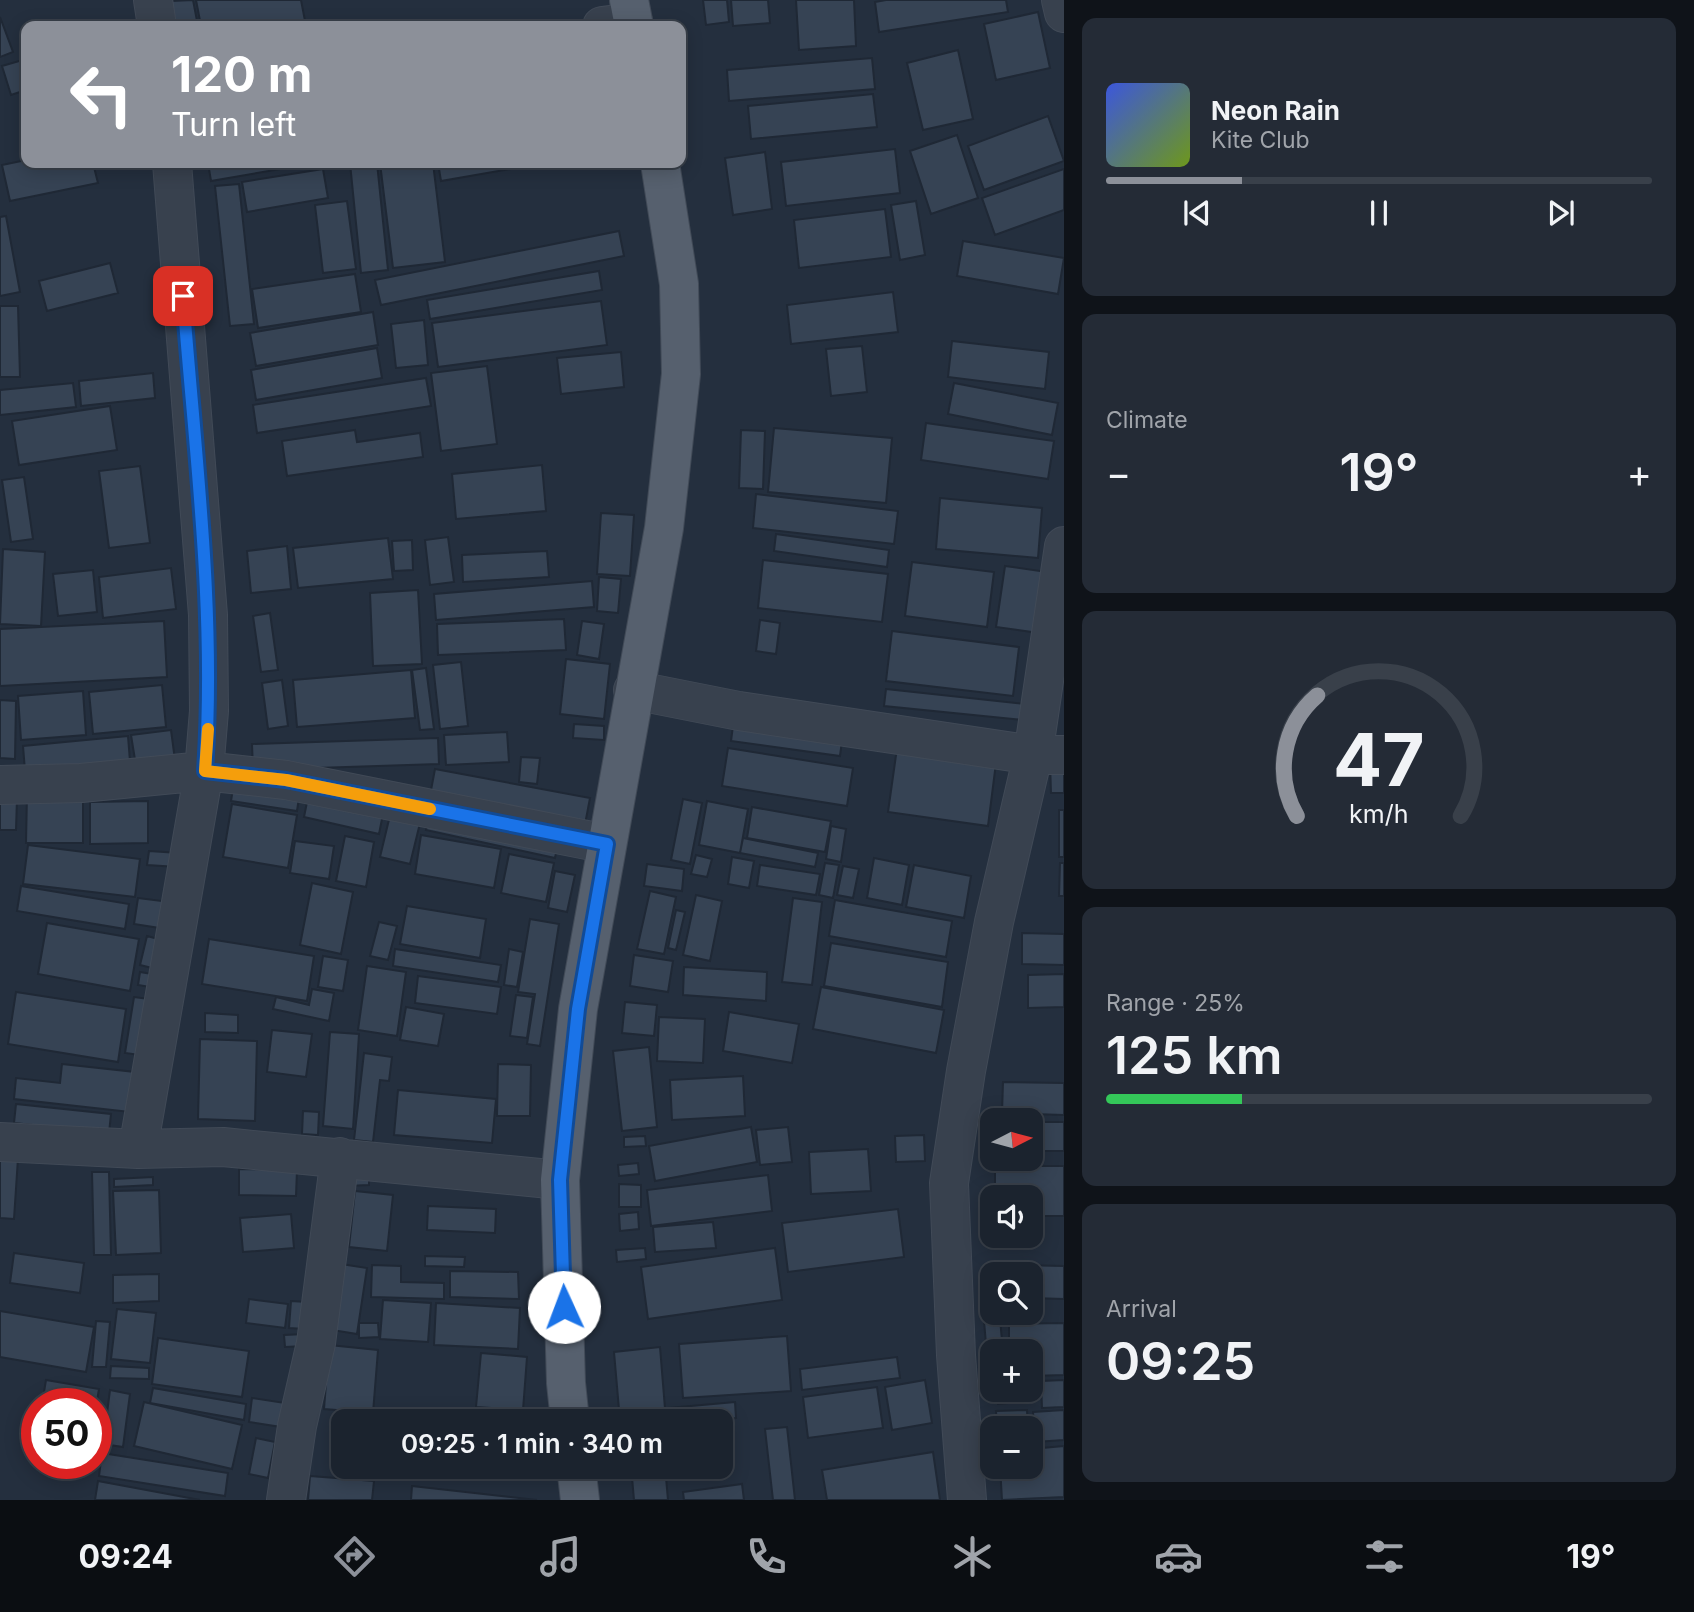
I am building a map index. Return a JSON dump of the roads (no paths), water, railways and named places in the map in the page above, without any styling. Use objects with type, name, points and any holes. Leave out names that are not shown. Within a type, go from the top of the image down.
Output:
[{"type":"main road","points":[[569,1409],[560,1180],[578,1009],[664,528],[681,374],[680,284],[661,168]]},
{"type":"main road","points":[[578,1479],[580,1500]]},
{"type":"street","points":[[153,0],[156,21]]},
{"type":"street","points":[[1061,0],[1064,13]]},
{"type":"street","points":[[138,1149],[205,771],[209,711],[208,615],[172,168]]},
{"type":"street","points":[[967,1500],[956,1355],[949,1183],[966,1071],[994,922],[1049,755],[1064,546]]},
{"type":"street","points":[[633,690],[739,711],[1049,755]]},
{"type":"street","points":[[0,785],[81,783],[205,771],[286,780],[607,844]]},
{"type":"street","points":[[0,1142],[138,1149],[223,1147],[560,1180]]},
{"type":"street","points":[[286,1500],[297,1426],[316,1343],[340,1157]]}]
